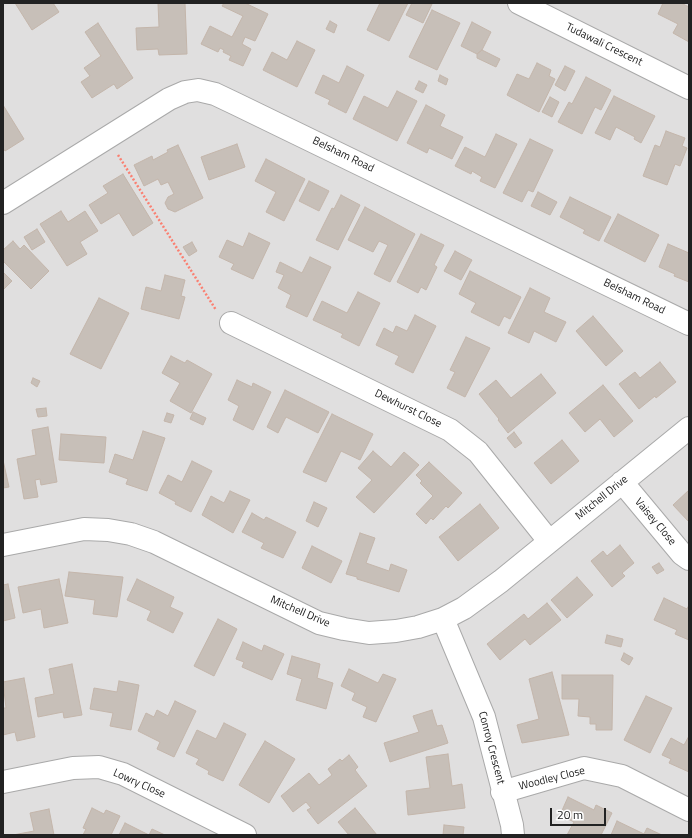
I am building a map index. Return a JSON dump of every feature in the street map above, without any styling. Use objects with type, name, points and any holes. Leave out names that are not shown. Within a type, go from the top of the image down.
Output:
[{"type":"street","name":"Tudawali Crescent","points":[[519,3],[689,88]]},
{"type":"street","name":"Belsham Road","points":[[3,203],[169,99],[185,92],[198,90],[215,94],[689,324]]},
{"type":"street","name":"Dewhurst Close","points":[[231,323],[450,430],[478,452],[549,540]]},
{"type":"street","name":"Mitchell Drive","points":[[3,545],[84,529],[108,530],[131,534],[154,542],[296,613],[325,624],[344,629],[376,632],[418,627],[442,619],[464,608],[500,581],[689,428]]},
{"type":"street","name":"Vaisey Close","points":[[622,482],[682,554],[689,559]]},
{"type":"street","name":"Conroy Crescent","points":[[442,619],[484,717],[502,792],[512,825],[513,835]]},
{"type":"street","name":"Lowry Close","points":[[3,782],[73,768],[99,767],[123,774],[245,835]]},
{"type":"street","name":"Woodley Close","points":[[502,792],[584,768],[622,776],[689,810]]},
{"type":"path","points":[[107,138],[218,313],[231,323]]},
{"type":"shaded area","points":[[3,3],[689,3],[689,835],[3,835]]},
{"type":"building","points":[[15,3],[53,3],[59,12],[32,30]]},
{"type":"building","points":[[158,3],[185,3],[187,54],[159,55],[158,49],[137,50],[136,28],[159,27]]},
{"type":"building","points":[[224,3],[245,3],[268,14],[255,41],[245,37],[242,44],[251,49],[243,66],[229,60],[231,56],[223,52],[224,50],[220,48],[218,52],[201,44],[210,26],[232,37],[243,16],[222,6]]},
{"type":"building","points":[[380,3],[408,3],[389,41],[367,30]]},
{"type":"building","points":[[412,3],[432,4],[423,23],[406,15]]},
{"type":"building","points":[[663,3],[681,3],[689,7],[689,42],[673,33],[678,24],[658,14]]},
{"type":"building","points":[[432,10],[460,23],[437,70],[409,57]]},
{"type":"building","points":[[330,21],[337,25],[334,33],[326,29]]},
{"type":"building","points":[[472,22],[491,32],[482,50],[477,54],[461,46]]},
{"type":"building","points":[[98,23],[133,78],[117,89],[114,84],[92,98],[81,82],[90,76],[84,68],[101,56],[85,32]]},
{"type":"building","points":[[297,41],[315,50],[297,87],[263,70],[272,52],[287,60]]},
{"type":"building","points":[[482,50],[500,59],[496,67],[477,58],[477,54]]},
{"type":"building","points":[[537,63],[551,70],[549,76],[555,79],[539,112],[507,95],[517,74],[529,79]]},
{"type":"building","points":[[347,66],[364,75],[346,113],[328,104],[330,100],[315,93],[323,75],[339,83]]},
{"type":"building","points":[[565,66],[575,71],[565,91],[555,85]]},
{"type":"building","points":[[440,75],[448,79],[446,85],[438,81]]},
{"type":"building","points":[[586,77],[611,90],[601,110],[595,107],[582,134],[558,122],[569,102],[572,104]]},
{"type":"building","points":[[419,81],[427,85],[423,93],[415,89]]},
{"type":"building","points":[[397,91],[417,101],[397,141],[353,119],[364,96],[388,108]]},
{"type":"building","points":[[614,96],[655,116],[641,143],[634,139],[635,137],[616,127],[610,140],[595,133]]},
{"type":"building","points":[[550,97],[559,102],[552,117],[542,112]]},
{"type":"building","points":[[3,105],[24,139],[5,151],[3,148]]},
{"type":"building","points":[[426,105],[445,115],[440,126],[463,137],[452,159],[429,148],[427,153],[407,143]]},
{"type":"building","points":[[666,131],[685,138],[682,146],[687,148],[680,166],[675,164],[667,185],[643,176],[655,145],[660,147]]},
{"type":"building","points":[[496,134],[517,144],[495,188],[480,181],[482,177],[472,171],[471,174],[455,166],[465,147],[485,157]]},
{"type":"building","points":[[530,139],[553,150],[533,192],[528,190],[522,202],[503,193]]},
{"type":"building","points":[[237,144],[245,167],[209,180],[201,157]]},
{"type":"building","points":[[178,145],[203,198],[175,212],[168,209],[165,203],[168,197],[174,194],[168,182],[161,185],[158,179],[144,186],[134,165],[152,156],[153,160],[168,152],[167,150]]},
{"type":"building","points":[[266,159],[305,179],[284,221],[266,212],[276,192],[255,181]]},
{"type":"building","points":[[123,174],[153,223],[133,236],[119,213],[101,224],[89,205],[108,193],[103,186]]},
{"type":"building","points":[[309,181],[329,191],[319,211],[299,201]]},
{"type":"building","points":[[538,192],[557,202],[550,215],[531,206]]},
{"type":"building","points":[[341,195],[360,205],[338,250],[316,240],[332,208],[334,209]]},
{"type":"building","points":[[570,197],[611,217],[599,241],[583,233],[585,230],[560,217]]},
{"type":"building","points":[[365,207],[415,234],[390,282],[374,274],[388,245],[379,241],[373,252],[348,240]]},
{"type":"building","points":[[61,211],[68,222],[85,211],[98,231],[80,242],[87,254],[67,266],[40,224]]},
{"type":"building","points":[[618,214],[659,235],[645,262],[604,241]]},
{"type":"building","points":[[37,229],[45,242],[32,250],[24,237]]},
{"type":"building","points":[[249,233],[270,243],[253,279],[231,269],[234,264],[219,257],[227,240],[243,247]]},
{"type":"building","points":[[421,234],[444,245],[434,265],[437,267],[426,290],[421,287],[418,293],[397,282]]},
{"type":"building","points":[[13,241],[20,249],[24,245],[49,271],[31,289],[3,261],[3,250]]},
{"type":"building","points":[[192,242],[197,251],[189,256],[183,247]]},
{"type":"building","points":[[668,244],[689,253],[689,282],[674,276],[675,274],[659,267]]},
{"type":"building","points":[[455,251],[472,260],[461,280],[444,271]]},
{"type":"building","points":[[310,257],[331,267],[307,317],[286,307],[291,295],[278,288],[284,275],[276,272],[280,262],[302,273]]},
{"type":"building","points":[[470,271],[521,297],[510,319],[504,316],[499,326],[471,312],[476,303],[459,294]]},
{"type":"building","points":[[3,272],[12,281],[3,290]]},
{"type":"building","points":[[165,275],[185,280],[181,296],[185,297],[179,319],[141,309],[146,287],[161,291]]},
{"type":"building","points":[[530,288],[550,298],[544,312],[566,322],[556,342],[534,331],[529,343],[508,333]]},
{"type":"building","points":[[358,292],[380,303],[359,346],[341,337],[343,334],[313,320],[322,301],[347,313]]},
{"type":"building","points":[[99,298],[129,313],[101,369],[70,354]]},
{"type":"building","points":[[415,315],[436,326],[413,373],[395,364],[399,356],[376,345],[384,328],[393,333],[396,326],[407,331]]},
{"type":"building","points":[[593,316],[623,351],[606,366],[576,331]]},
{"type":"building","points":[[466,337],[490,348],[465,397],[447,388],[455,372],[450,370]]},
{"type":"building","points":[[171,356],[185,363],[187,360],[212,374],[191,413],[170,401],[180,383],[162,373]]},
{"type":"building","points":[[660,362],[676,382],[639,409],[619,384],[635,372],[640,378]]},
{"type":"building","points":[[541,374],[556,393],[508,433],[479,394],[496,380],[511,398]]},
{"type":"building","points":[[33,378],[40,381],[37,387],[31,383]]},
{"type":"building","points":[[237,380],[252,387],[253,383],[271,392],[253,430],[233,420],[239,406],[228,400]]},
{"type":"building","points":[[603,385],[633,421],[614,437],[600,419],[585,432],[569,413]]},
{"type":"building","points":[[285,390],[329,412],[318,433],[286,417],[278,433],[267,427]]},
{"type":"building","points":[[46,408],[47,416],[38,417],[36,409]]},
{"type":"building","points":[[193,412],[206,418],[203,425],[190,419]]},
{"type":"building","points":[[167,413],[174,415],[171,423],[164,421]]},
{"type":"building","points":[[332,414],[373,434],[360,460],[341,451],[326,482],[303,472]]},
{"type":"building","points":[[48,427],[57,482],[41,485],[40,479],[35,480],[38,497],[24,499],[17,459],[36,455],[32,430]]},
{"type":"building","points":[[143,431],[165,438],[147,491],[126,484],[128,479],[109,472],[115,454],[133,460]]},
{"type":"building","points":[[514,432],[522,443],[515,448],[507,438]]},
{"type":"building","points":[[61,434],[106,437],[104,463],[59,460]]},
{"type":"building","points":[[562,440],[579,461],[551,484],[534,463]]},
{"type":"building","points":[[373,451],[391,467],[404,452],[419,465],[374,513],[356,497],[372,480],[358,468]]},
{"type":"building","points":[[3,460],[9,487],[3,488]]},
{"type":"building","points":[[192,461],[212,471],[191,512],[175,504],[176,502],[159,493],[168,475],[182,482]]},
{"type":"building","points":[[429,462],[462,493],[448,508],[446,506],[433,520],[431,518],[426,524],[416,514],[433,496],[420,483],[422,481],[416,475]]},
{"type":"building","points":[[689,490],[689,522],[673,505]]},
{"type":"building","points":[[230,491],[250,500],[233,533],[202,515],[211,496],[224,503]]},
{"type":"building","points":[[314,502],[327,508],[318,527],[306,521]]},
{"type":"building","points":[[480,504],[499,528],[458,561],[439,537]]},
{"type":"building","points":[[252,513],[264,520],[266,517],[296,532],[283,558],[261,548],[264,543],[242,532]]},
{"type":"building","points":[[360,533],[375,538],[366,563],[389,571],[391,564],[407,570],[399,592],[346,574]]},
{"type":"building","points":[[620,545],[634,563],[622,573],[625,576],[612,587],[591,561],[603,551],[607,556]]},
{"type":"building","points":[[312,546],[342,561],[331,583],[302,568]]},
{"type":"building","points":[[659,563],[664,570],[657,574],[652,567]]},
{"type":"building","points":[[69,572],[123,577],[117,617],[93,614],[95,600],[65,596]]},
{"type":"building","points":[[577,577],[593,595],[567,618],[551,600]]},
{"type":"building","points":[[59,579],[68,623],[44,628],[41,609],[23,613],[18,587]]},
{"type":"building","points":[[137,579],[174,597],[170,607],[183,613],[173,633],[147,620],[151,611],[127,600]]},
{"type":"building","points":[[8,584],[15,618],[3,621],[3,585]]},
{"type":"building","points":[[664,598],[687,609],[689,605],[689,640],[675,634],[677,630],[654,620]]},
{"type":"building","points":[[547,603],[561,620],[530,645],[525,639],[500,660],[487,644],[524,614],[528,619]]},
{"type":"building","points":[[218,619],[237,629],[214,676],[194,666]]},
{"type":"building","points":[[607,635],[623,639],[621,647],[605,643]]},
{"type":"building","points":[[243,642],[262,651],[264,645],[284,654],[272,680],[242,667],[244,662],[236,659]]},
{"type":"building","points":[[624,653],[633,658],[629,665],[621,660]]},
{"type":"building","points":[[292,656],[320,664],[317,678],[333,683],[326,709],[296,700],[302,679],[287,674]]},
{"type":"building","points":[[72,664],[82,715],[64,718],[63,712],[38,717],[35,698],[54,694],[49,669]]},
{"type":"building","points":[[349,669],[378,683],[383,674],[396,679],[376,722],[363,717],[367,707],[352,700],[355,693],[341,686]]},
{"type":"building","points":[[552,672],[569,735],[522,743],[517,725],[539,719],[529,679]]},
{"type":"building","points":[[562,675],[613,675],[612,730],[596,730],[596,724],[590,724],[590,717],[578,716],[579,699],[562,699]]},
{"type":"building","points":[[24,678],[35,737],[17,741],[15,732],[3,735],[3,708],[6,708],[3,682]]},
{"type":"building","points":[[119,681],[139,685],[131,730],[110,726],[113,713],[90,709],[94,688],[117,692]]},
{"type":"building","points":[[646,696],[672,708],[650,753],[624,740]]},
{"type":"building","points":[[175,701],[196,711],[174,757],[157,749],[160,742],[138,731],[146,713],[154,717],[157,710],[168,716]]},
{"type":"building","points":[[432,710],[437,726],[442,725],[448,743],[390,762],[384,743],[419,732],[413,716]]},
{"type":"building","points":[[224,723],[246,734],[223,781],[208,774],[209,771],[196,764],[199,759],[186,753],[197,730],[216,739]]},
{"type":"building","points":[[689,736],[689,772],[669,763],[671,759],[662,755],[671,738],[684,745]]},
{"type":"building","points":[[265,741],[295,759],[269,803],[239,785]]},
{"type":"building","points":[[448,754],[452,786],[462,784],[465,808],[408,815],[406,791],[430,788],[426,757]]},
{"type":"building","points":[[349,755],[358,767],[355,770],[367,786],[318,824],[307,810],[311,808],[306,802],[293,812],[281,796],[309,773],[319,785],[332,775],[328,769],[340,759],[342,761]]},
{"type":"building","points":[[568,797],[594,810],[596,805],[612,813],[601,835],[567,835],[574,822],[560,815]]},
{"type":"building","points":[[92,808],[104,814],[106,810],[120,816],[111,835],[83,835],[86,829],[83,828]]},
{"type":"building","points":[[355,808],[377,835],[349,835],[338,822]]},
{"type":"building","points":[[49,809],[54,835],[13,835],[34,831],[30,813]]},
{"type":"building","points":[[617,821],[644,834],[647,828],[662,835],[611,835]]},
{"type":"building","points":[[125,823],[149,835],[119,835]]},
{"type":"building","points":[[444,825],[464,827],[463,835],[443,835]]},
{"type":"building","points":[[152,829],[165,835],[149,835]]}]
